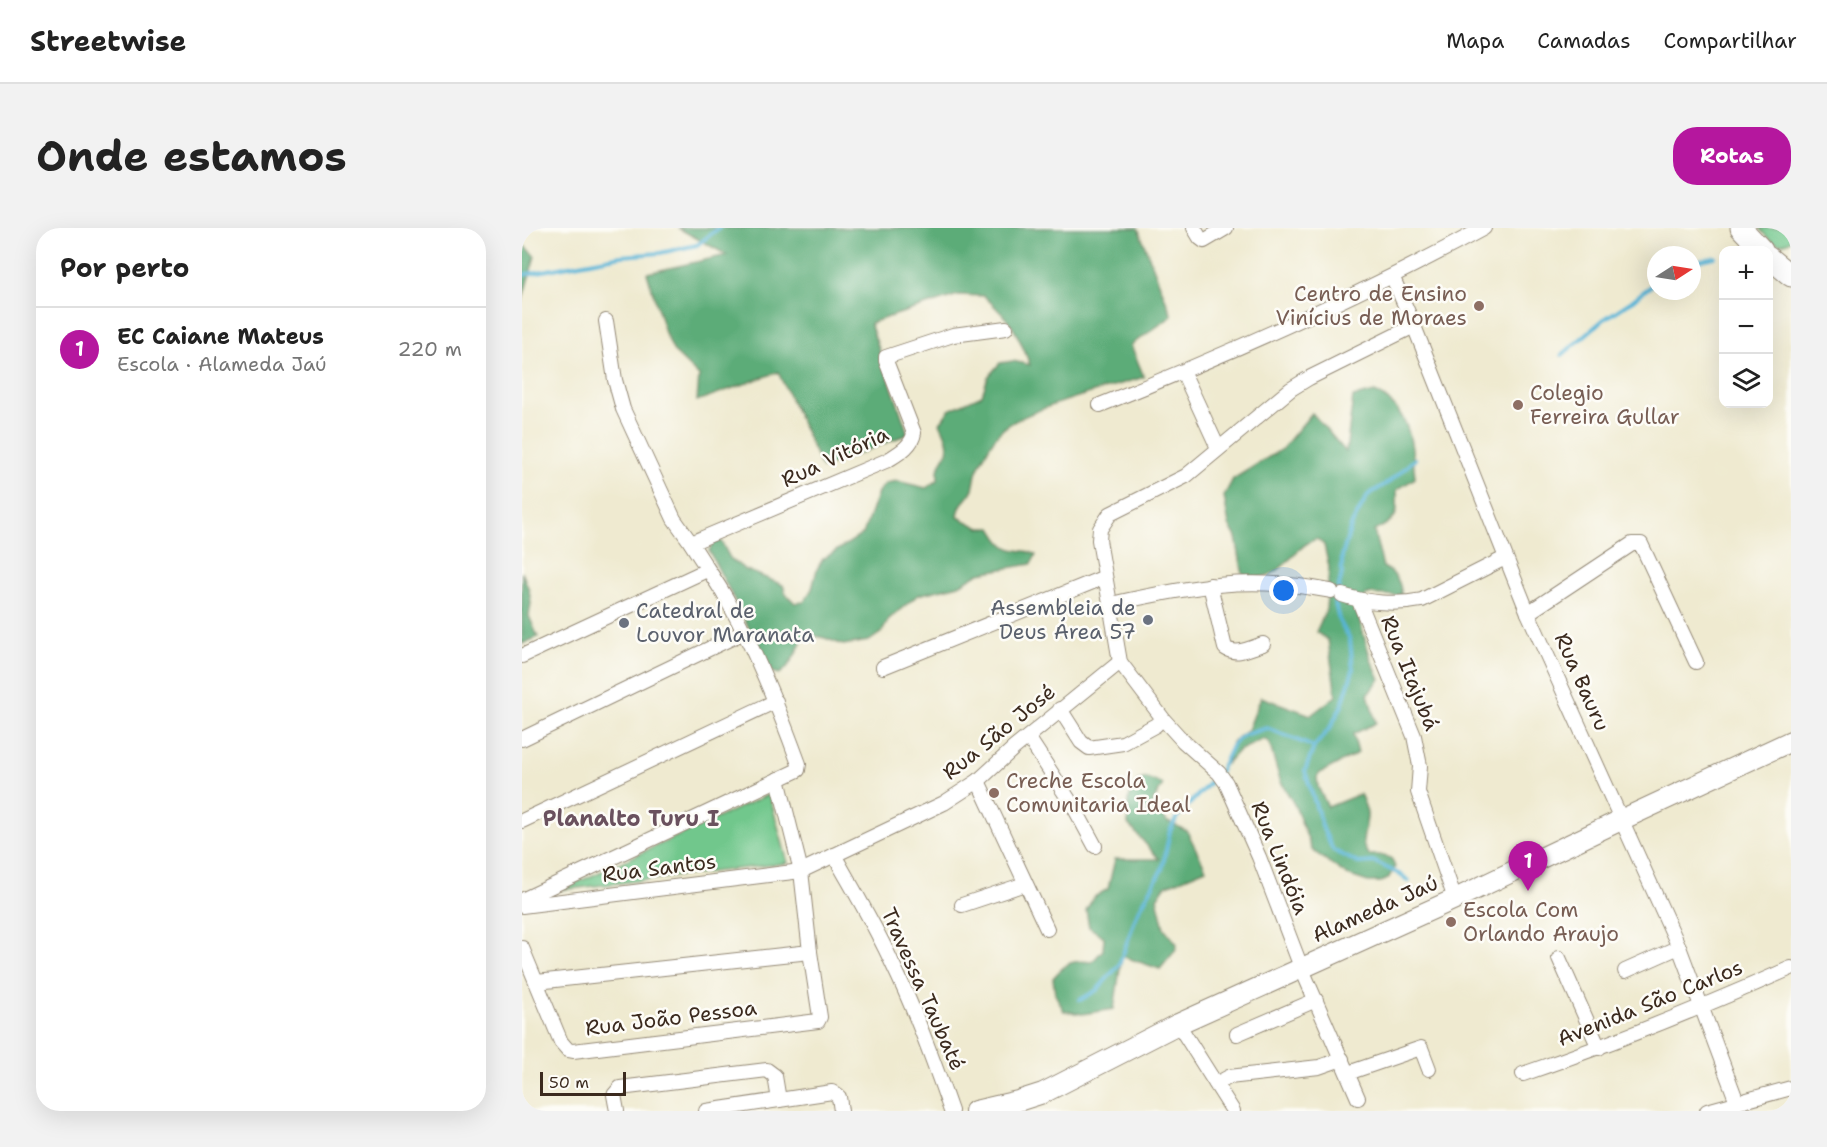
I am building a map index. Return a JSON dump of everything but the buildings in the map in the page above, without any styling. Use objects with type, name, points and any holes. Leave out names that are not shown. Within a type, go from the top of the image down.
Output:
[{"type":"main road","points":[[1741,228],[1759,246]]},
{"type":"main road","points":[[1773,255],[1780,257],[1791,255]]},
{"type":"main road","points":[[1773,259],[1791,276]]},
{"type":"main road","name":"Alameda Jaú","points":[[975,1111],[1043,1093],[1178,1024],[1455,900],[1791,741]]},
{"type":"street","points":[[1194,228],[1204,241],[1226,228]]},
{"type":"street","points":[[1100,405],[1184,372],[1393,278],[1484,228]]},
{"type":"street","name":"Rua Bauru","points":[[1393,278],[1528,613],[1679,947],[1737,1102]]},
{"type":"street","points":[[522,900],[796,771],[799,767],[776,700],[744,632],[725,597],[674,519],[623,409],[615,380],[606,321]]},
{"type":"street","points":[[1120,662],[1099,540],[1100,529],[1110,514],[1186,476],[1300,383],[1414,326]]},
{"type":"street","name":"Rua Vitória","points":[[690,543],[888,460],[908,446],[913,440],[914,433],[886,357],[953,335],[1006,328]]},
{"type":"street","points":[[1184,372],[1218,448]]},
{"type":"street","points":[[1528,613],[1632,544],[1638,543],[1641,544],[1696,662]]},
{"type":"street","points":[[1111,604],[1182,588],[1243,582],[1274,583],[1337,593],[1359,601],[1422,600],[1505,558]]},
{"type":"street","points":[[522,656],[707,570]]},
{"type":"street","points":[[883,667],[1105,576]]},
{"type":"street","points":[[1210,585],[1225,648],[1231,652],[1237,652],[1263,644]]},
{"type":"street","name":"Rua Itajubá","points":[[1359,601],[1414,736],[1420,766],[1418,792],[1455,900]]},
{"type":"street","points":[[522,739],[744,632]]},
{"type":"street","name":"Rua São José","points":[[801,871],[916,818],[978,781],[1060,709],[1120,662]]},
{"type":"street","name":"Rua Lindóia","points":[[1120,662],[1164,720],[1183,741],[1219,773],[1226,783],[1259,857],[1301,967],[1358,1098]]},
{"type":"street","points":[[522,821],[776,700]]},
{"type":"street","points":[[1060,709],[1081,742],[1089,748],[1123,743],[1156,725]]},
{"type":"street","points":[[1028,737],[1075,809],[1095,846]]},
{"type":"street","points":[[537,982],[810,952],[801,871],[778,779]]},
{"type":"street","points":[[978,781],[1047,929]]},
{"type":"street","name":"Travessa Taubaté","points":[[834,855],[894,966],[935,1065],[951,1111]]},
{"type":"street","name":"Rua Santos","points":[[522,906],[801,871]]},
{"type":"street","points":[[962,905],[1025,884]]},
{"type":"street","points":[[1625,971],[1679,947]]},
{"type":"street","name":"Rua João Pessoa","points":[[522,948],[561,1042],[567,1050],[573,1051],[815,1022],[819,1019],[810,952]]},
{"type":"street","points":[[1559,958],[1599,1048]]},
{"type":"street","name":"Avenida São Carlos","points":[[1523,1074],[1599,1048],[1703,1007],[1791,968]]},
{"type":"street","points":[[1236,1034],[1316,1000]]},
{"type":"street","points":[[1178,1024],[1233,1111]]},
{"type":"street","points":[[1348,1073],[1421,1048],[1429,1069]]},
{"type":"street","points":[[1216,1084],[1229,1077],[1319,1067],[1342,1059]]},
{"type":"street","points":[[617,1111],[614,1095],[620,1088],[767,1070],[775,1076],[778,1100]]},
{"type":"street","points":[[1707,1111],[1791,1088]]},
{"type":"street","points":[[706,1111],[832,1092],[839,1097],[840,1111]]},
{"type":"green space","points":[[678,228],[1138,228],[1172,316],[1131,345],[1144,377],[1027,415],[1001,431],[994,439],[977,471],[973,489],[962,504],[958,517],[980,528],[992,528],[1008,548],[1036,555],[1031,564],[979,573],[959,585],[918,595],[889,619],[882,632],[869,641],[843,645],[806,634],[791,662],[779,674],[772,672],[709,551],[713,543],[721,541],[730,558],[744,569],[783,585],[786,594],[795,603],[804,602],[812,589],[817,569],[823,559],[863,534],[878,492],[886,483],[897,481],[926,488],[938,480],[939,467],[948,448],[940,423],[949,410],[982,395],[988,377],[1000,363],[1013,361],[1030,365],[1012,327],[1001,312],[984,296],[958,295],[870,323],[908,434],[822,468],[778,372],[697,401],[699,376],[674,352],[665,333],[647,273],[727,255]]},
{"type":"green space","points":[[1759,228],[1791,228],[1791,240],[1781,244],[1773,242]]},
{"type":"green space","points":[[522,244],[535,256],[522,301]]},
{"type":"green space","points":[[1375,392],[1387,399],[1403,418],[1413,452],[1415,478],[1397,490],[1396,512],[1392,520],[1374,531],[1383,567],[1397,578],[1401,596],[1367,594],[1356,609],[1371,660],[1380,679],[1368,694],[1376,723],[1353,734],[1358,753],[1320,773],[1317,777],[1318,787],[1328,807],[1360,794],[1367,814],[1363,842],[1366,851],[1369,855],[1391,858],[1395,867],[1388,879],[1381,882],[1368,882],[1347,875],[1312,850],[1295,806],[1280,780],[1269,742],[1264,739],[1238,751],[1227,763],[1232,742],[1248,730],[1261,697],[1311,715],[1336,696],[1328,640],[1316,632],[1326,610],[1329,567],[1324,545],[1317,539],[1303,546],[1284,565],[1270,574],[1260,577],[1243,576],[1236,537],[1229,525],[1224,496],[1233,479],[1282,449],[1312,413],[1346,452],[1353,397]]},
{"type":"green space","points":[[522,572],[529,590],[531,603],[529,616],[538,637],[522,644]]},
{"type":"green space","points":[[1146,778],[1163,784],[1152,803],[1162,809],[1166,821],[1187,831],[1206,869],[1165,886],[1157,898],[1164,928],[1177,944],[1175,951],[1160,969],[1122,956],[1114,1009],[1082,1014],[1064,1011],[1055,994],[1053,978],[1070,963],[1092,962],[1103,950],[1104,937],[1089,927],[1086,910],[1094,897],[1108,889],[1115,859],[1159,859],[1128,824],[1128,800],[1137,781]]},
{"type":"green space","points":[[769,794],[788,863],[561,890]]},
{"type":"waterway","points":[[522,275],[621,256],[660,253],[697,245],[719,228]]},
{"type":"waterway","points":[[1701,260],[1715,257]]},
{"type":"waterway","points":[[1562,355],[1603,320],[1647,289]]},
{"type":"waterway","points":[[1409,881],[1375,862],[1358,863],[1333,850],[1323,829],[1305,771],[1314,747],[1330,728],[1342,705],[1353,670],[1350,640],[1339,620],[1335,603],[1342,573],[1342,556],[1351,526],[1368,495],[1389,482],[1415,459]]},
{"type":"waterway","points":[[1080,1000],[1097,990],[1119,965],[1137,914],[1162,869],[1170,831],[1177,817],[1219,773],[1233,744],[1244,735],[1267,728],[1314,747]]},
{"type":"place","name":"Centro de Ensino Vinícius de Moraes","points":[[1479,306]]},
{"type":"place","name":"Colegio Ferreira Gullar","points":[[1518,405]]},
{"type":"place","name":"Assembleia de Deus Área 57","points":[[1148,620]]},
{"type":"place","name":"Catedral de Louvor Maranata","points":[[624,623]]},
{"type":"place","name":"Creche Escola Comunitaria Ideal","points":[[994,793]]},
{"type":"place","name":"EC Caiane Mateus","points":[[1528,891]]},
{"type":"place","name":"Escola Com Orlando Araujo","points":[[1451,922]]},
{"type":"district","name":"Planalto Turu I","points":[[631,818]]}]
